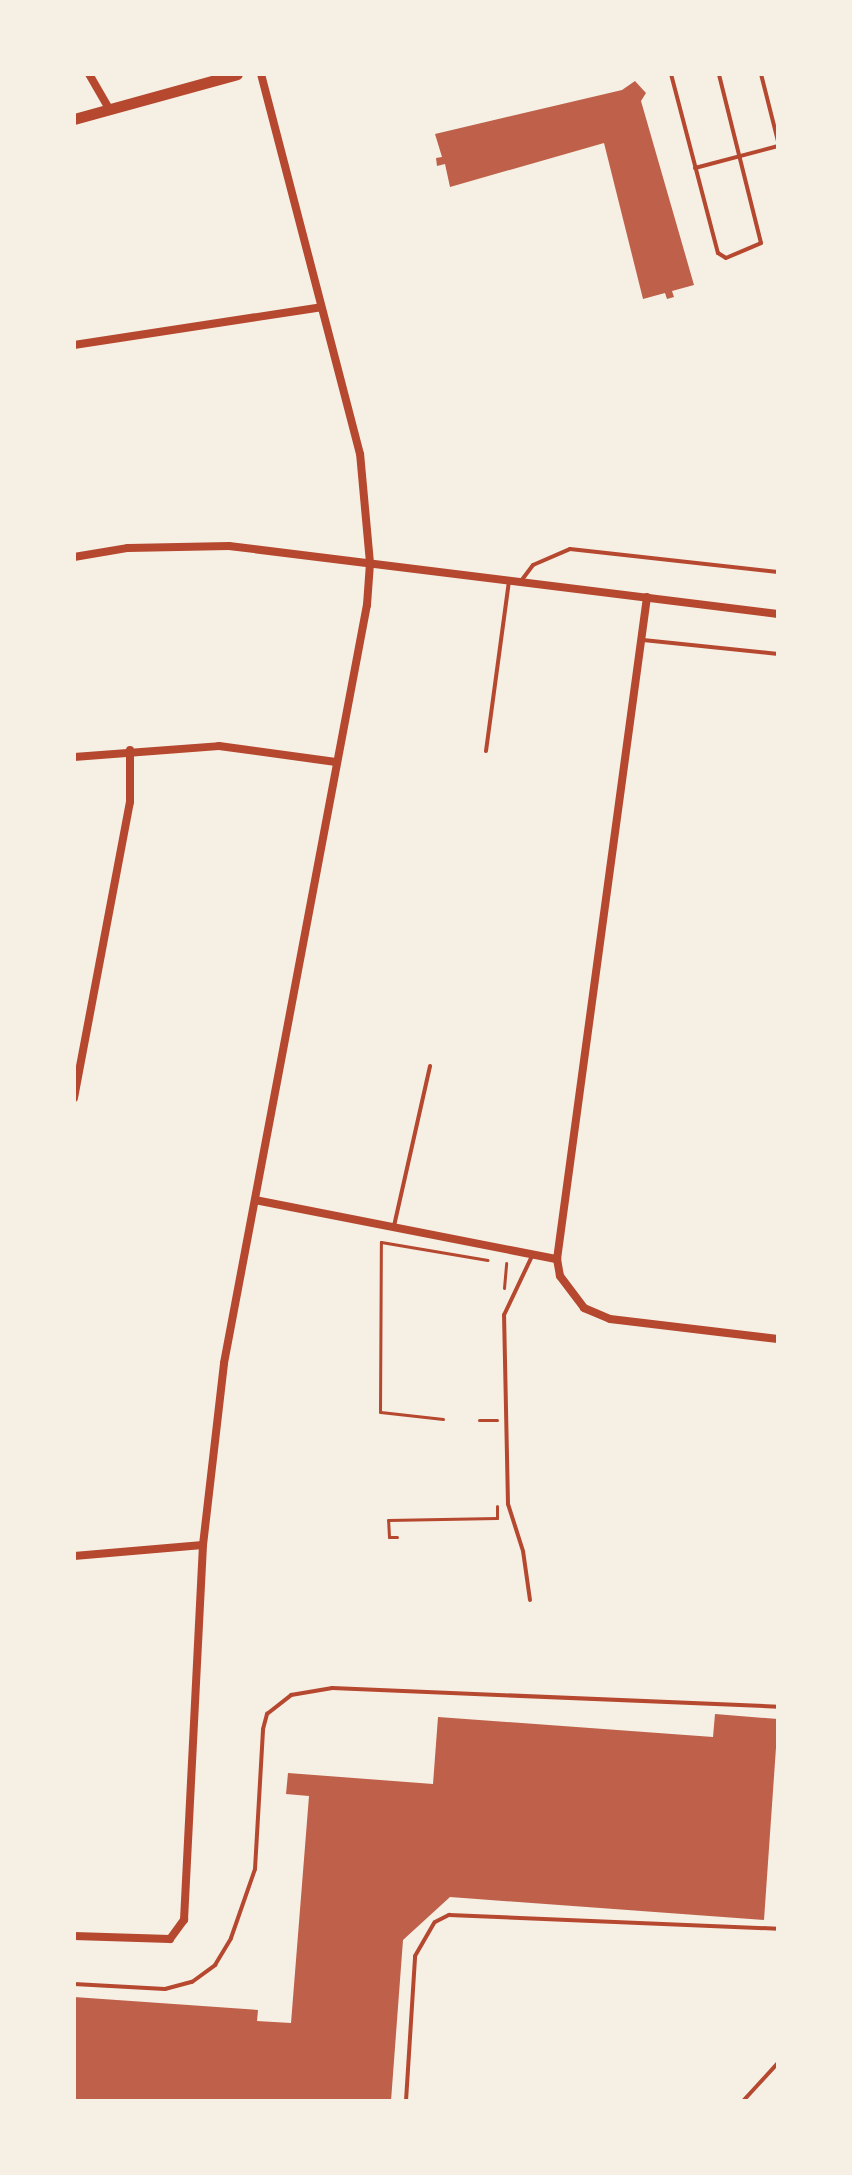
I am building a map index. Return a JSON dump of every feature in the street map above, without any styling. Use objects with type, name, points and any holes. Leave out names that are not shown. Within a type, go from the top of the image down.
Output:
[{"type":"street","points":[[89,74],[109,108]]},
{"type":"street","points":[[74,119],[237,74]]},
{"type":"street","points":[[74,1936],[158,1940],[177,1935],[184,1920],[203,1545],[224,1363],[370,563],[360,454],[261,74]]},
{"type":"street","points":[[74,345],[321,307]]},
{"type":"street","points":[[74,557],[128,548],[229,546],[778,614]]},
{"type":"street","points":[[647,597],[557,1259],[560,1276],[584,1308],[610,1319],[778,1339]]},
{"type":"street","points":[[74,757],[130,750],[219,746],[336,762]]},
{"type":"street","points":[[74,1098],[130,802],[130,750]]},
{"type":"street","points":[[255,1200],[557,1259]]},
{"type":"street","points":[[74,1556],[203,1545]]},
{"type":"lane","points":[[671,74],[718,253],[726,258],[754,251],[761,243],[719,74]]},
{"type":"lane","points":[[695,168],[778,143],[761,74]]},
{"type":"lane","points":[[520,582],[533,565],[570,549],[778,572]]},
{"type":"lane","points":[[486,751],[509,581]]},
{"type":"lane","points":[[641,639],[778,654]]},
{"type":"lane","points":[[393,1228],[430,1066]]},
{"type":"lane","points":[[530,1600],[523,1551],[508,1504],[504,1315],[532,1256]]},
{"type":"lane","points":[[74,1984],[165,1989],[192,1982],[215,1965],[231,1938],[255,1869],[263,1729],[267,1714],[291,1695],[332,1688],[778,1707]]},
{"type":"lane","points":[[406,2101],[415,1956],[435,1922],[449,1915],[778,1929]]},
{"type":"lane","points":[[743,2101],[778,2063]]},
{"type":"path","points":[[443,1419],[380,1412],[381,1242],[510,1263],[502,1294]]},
{"type":"path","points":[[497,1406],[498,1426]]},
{"type":"path","points":[[479,1420],[497,1420]]},
{"type":"path","points":[[397,1537],[389,1537],[388,1520],[497,1518],[497,1502]]},
{"type":"building","points":[[635,81],[646,93],[641,101],[694,285],[672,291],[674,297],[667,299],[665,293],[643,299],[604,143],[450,187],[445,164],[437,166],[436,158],[442,157],[435,134],[622,90]]},
{"type":"building","points":[[715,1714],[778,1719],[764,1920],[450,1897],[403,1940],[391,2101],[74,2101],[74,1997],[258,2010],[257,2021],[291,2023],[309,1796],[286,1794],[288,1773],[433,1784],[438,1717],[713,1737]]}]
